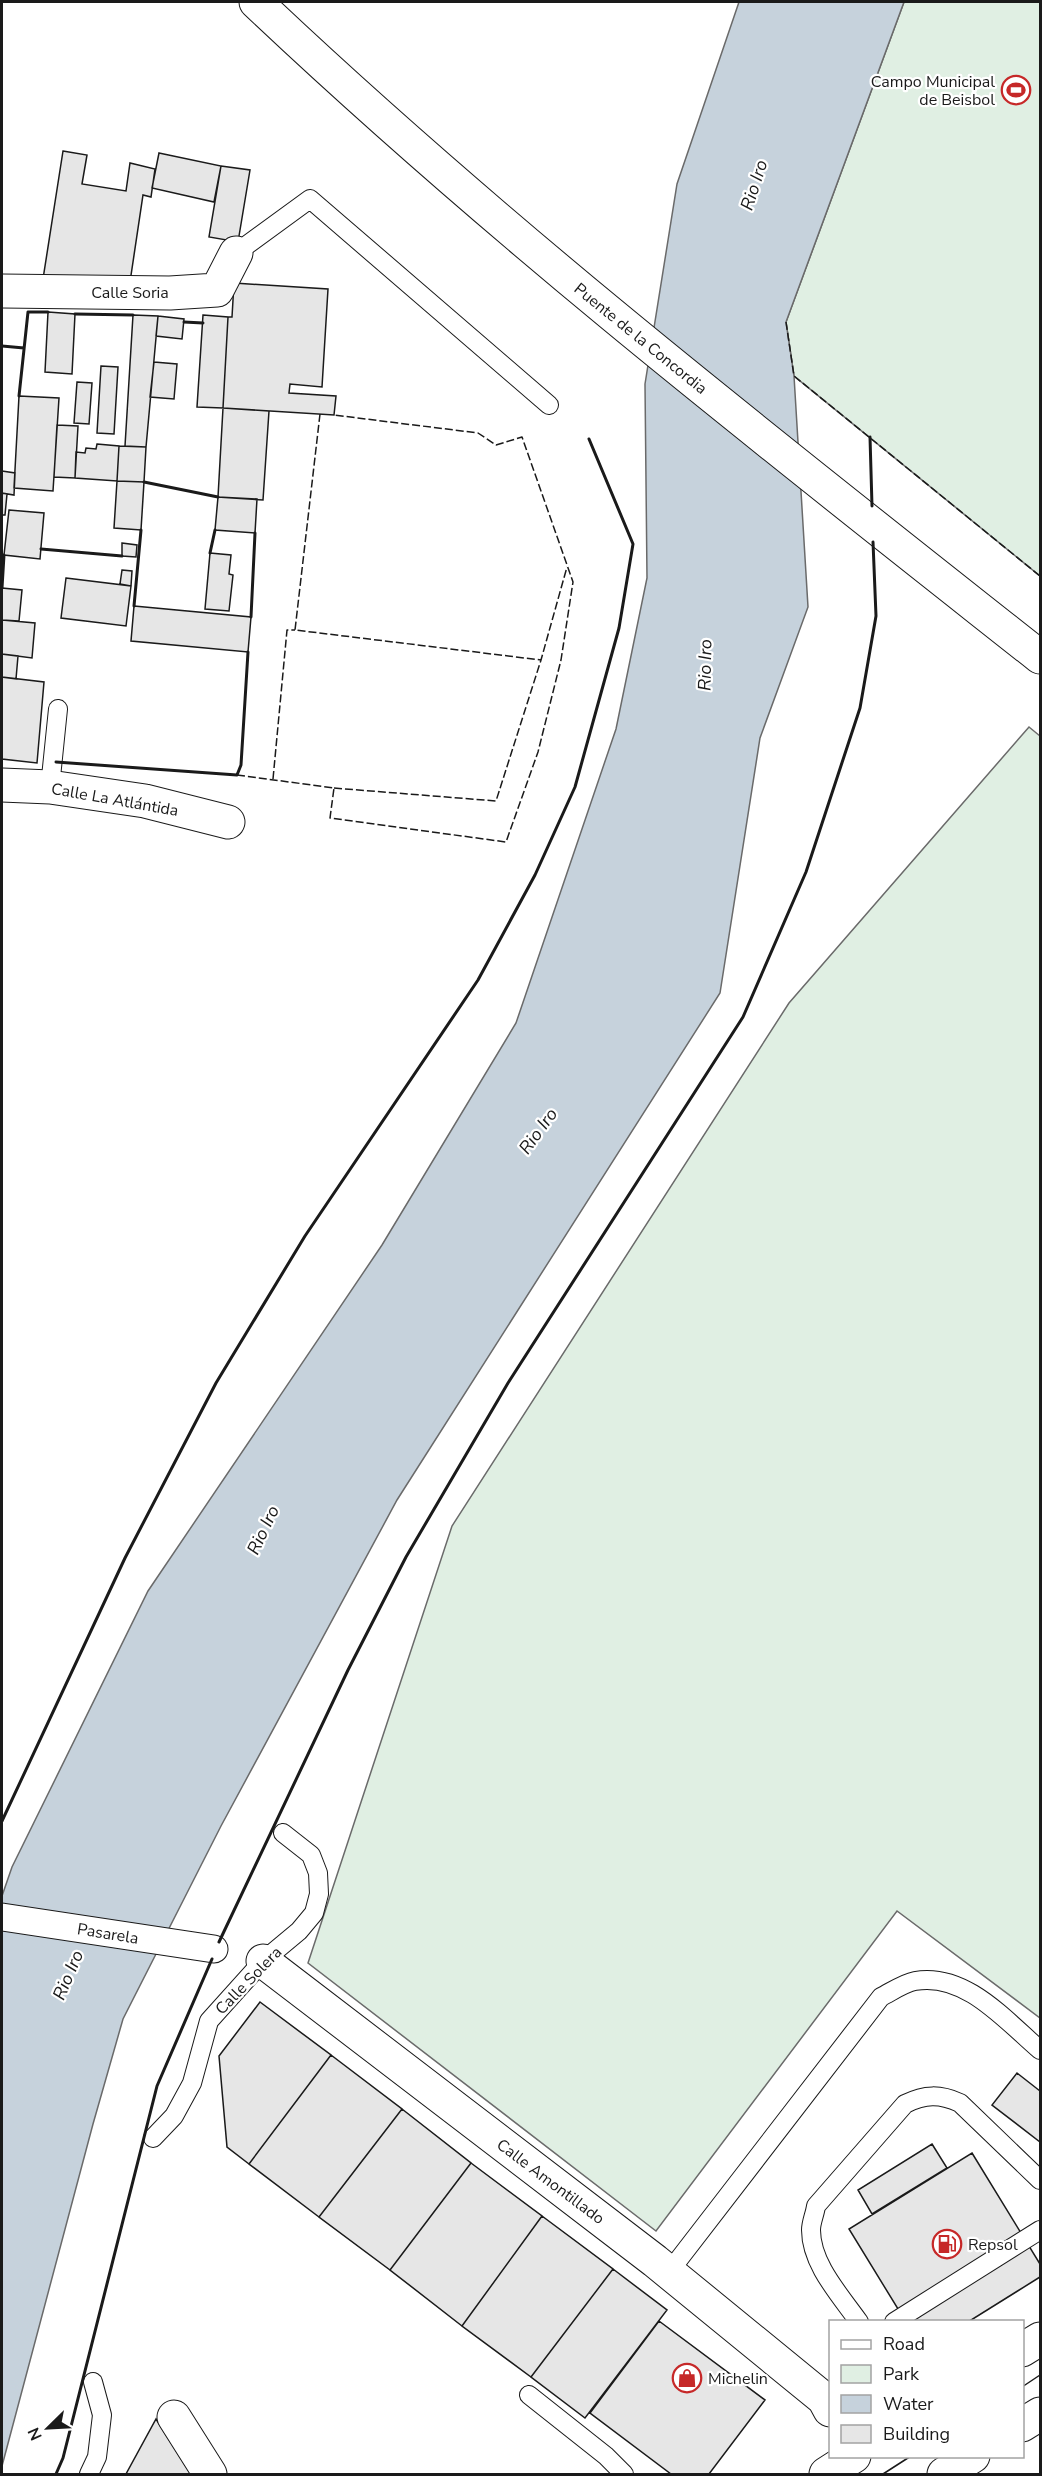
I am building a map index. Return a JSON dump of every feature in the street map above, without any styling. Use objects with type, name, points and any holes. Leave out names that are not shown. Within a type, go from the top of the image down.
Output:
[{"type":"street","name":"Puente de la Concordia","points":[[256,2],[429,160],[628,328],[1041,657]]},
{"type":"street","name":"Calle Soria","points":[[2,291],[170,293],[217,290],[236,253]]},
{"type":"street","name":"Calle La Atlántida","points":[[2,785],[50,787],[145,801],[228,822]]},
{"type":"street","name":"Pasarela","points":[[2,1917],[214,1949]]},
{"type":"street","name":"Calle Amontillado","points":[[263,1961],[669,2272],[828,2400]]},
{"type":"street","points":[[1024,2349],[1041,2339]]},
{"type":"street","points":[[1024,2424],[1041,2414]]},
{"type":"street","points":[[174,2417],[210,2475]]},
{"type":"street","points":[[826,2475],[852,2458]]},
{"type":"street","points":[[944,2475],[971,2458]]},
{"type":"lane","points":[[236,253],[310,199],[549,405]]},
{"type":"lane","points":[[50,787],[58,709]]},
{"type":"lane","name":"Calle Solera","points":[[153,2138],[174,2116],[192,2084],[208,2021],[263,1961],[299,1931],[314,1913],[320,1894],[318,1874],[311,1855],[282,1833]]},
{"type":"lane","points":[[669,2272],[881,1997],[913,1981],[940,1979],[975,1994],[1041,2050]]},
{"type":"lane","points":[[858,2320],[824,2271],[814,2251],[811,2228],[816,2206],[905,2104],[918,2097],[932,2095],[947,2097],[960,2103],[1041,2180]]},
{"type":"lane","points":[[897,2320],[1041,2230]]},
{"type":"lane","points":[[89,2475],[96,2457],[102,2415],[93,2382]]},
{"type":"lane","points":[[529,2395],[606,2456],[624,2475]]},
{"type":"green space","points":[[904,2],[1040,2],[1040,576],[794,376],[786,322]]},
{"type":"green space","points":[[1029,727],[1040,736],[1040,2018],[897,1911],[656,2231],[308,1963],[452,1526],[789,1003]]},
{"type":"water","name":"Rio Iro","points":[[739,2],[904,2],[786,322],[794,376],[808,607],[760,738],[720,993],[397,1500],[221,1826],[123,2019],[2,2466],[2,1896],[12,1867],[148,1591],[382,1245],[516,1023],[616,729],[647,578],[645,384],[677,184]]},
{"type":"building","points":[[63,151],[87,155],[82,184],[126,191],[130,163],[155,169],[151,197],[143,195],[130,282],[43,279]]},
{"type":"building","points":[[159,153],[221,166],[214,202],[152,188]]},
{"type":"building","points":[[221,166],[250,170],[238,242],[209,237]]},
{"type":"building","points":[[234,283],[328,289],[322,387],[290,384],[289,393],[336,396],[334,415],[223,408],[228,317],[232,317]]},
{"type":"building","points":[[48,312],[75,314],[72,374],[45,372]]},
{"type":"building","points":[[133,315],[158,316],[146,447],[125,446]]},
{"type":"building","points":[[203,315],[228,317],[223,408],[197,407]]},
{"type":"building","points":[[158,316],[184,319],[182,339],[156,336]]},
{"type":"building","points":[[154,362],[177,364],[174,399],[150,397]]},
{"type":"building","points":[[101,366],[118,367],[114,434],[97,433]]},
{"type":"building","points":[[77,382],[92,383],[89,424],[74,423]]},
{"type":"building","points":[[19,396],[59,398],[53,491],[14,488]]},
{"type":"building","points":[[223,408],[269,411],[263,500],[218,497]]},
{"type":"building","points":[[57,425],[78,426],[75,478],[54,477]]},
{"type":"building","points":[[97,444],[119,446],[117,481],[75,478],[76,452],[85,453],[86,448],[96,449]]},
{"type":"building","points":[[119,446],[146,447],[144,482],[117,481]]},
{"type":"building","points":[[2,471],[15,473],[14,495],[2,493]]},
{"type":"building","points":[[117,481],[144,482],[141,530],[114,528]]},
{"type":"building","points":[[2,493],[7,494],[5,515],[2,515]]},
{"type":"building","points":[[218,497],[257,499],[255,533],[215,530]]},
{"type":"building","points":[[9,510],[44,513],[40,559],[4,555]]},
{"type":"building","points":[[122,543],[137,545],[136,557],[122,556]]},
{"type":"building","points":[[210,553],[231,555],[229,574],[233,575],[229,611],[205,609]]},
{"type":"building","points":[[122,570],[132,571],[131,586],[120,584]]},
{"type":"building","points":[[66,578],[131,586],[126,626],[61,618]]},
{"type":"building","points":[[2,588],[22,590],[19,621],[2,620]]},
{"type":"building","points":[[134,606],[251,617],[248,652],[131,641]]},
{"type":"building","points":[[2,620],[35,623],[32,658],[2,654]]},
{"type":"building","points":[[2,654],[18,656],[16,679],[2,677]]},
{"type":"building","points":[[2,677],[44,682],[37,763],[2,759]]},
{"type":"building","points":[[260,2002],[331,2055],[249,2164],[227,2147],[219,2056]]},
{"type":"building","points":[[331,2055],[402,2109],[319,2217],[249,2164]]},
{"type":"building","points":[[1017,2073],[1040,2091],[1040,2142],[992,2105]]},
{"type":"building","points":[[402,2109],[471,2163],[390,2270],[319,2217]]},
{"type":"building","points":[[932,2144],[947,2168],[872,2214],[858,2190]]},
{"type":"building","points":[[972,2153],[1040,2264],[1040,2277],[971,2320],[905,2320],[849,2229]]},
{"type":"building","points":[[471,2163],[542,2216],[462,2326],[390,2270]]},
{"type":"building","points":[[542,2216],[613,2269],[531,2377],[462,2326]]},
{"type":"building","points":[[613,2269],[667,2310],[585,2418],[531,2377]]},
{"type":"building","points":[[659,2321],[765,2400],[709,2474],[671,2474],[590,2413]]},
{"type":"building","points":[[156,2419],[191,2474],[126,2474]]},
{"type":"tram line","points":[[1024,2386],[1040,2375]]},
{"type":"tram line","points":[[883,2474],[908,2458]]},
{"type":"fence","points":[[786,322],[794,376],[1040,576]]},
{"type":"fence","points":[[320,414],[295,630],[541,660]]},
{"type":"fence","points":[[237,775],[334,788],[330,818],[506,842],[538,752],[561,660],[573,582],[522,437],[496,445],[478,433],[334,415]]},
{"type":"fence","points":[[334,788],[496,801],[541,660],[567,567]]},
{"type":"fence","points":[[273,779],[287,630],[295,630]]},
{"type":"wall","points":[[19,396],[28,312],[48,312]]},
{"type":"wall","points":[[75,314],[133,315]]},
{"type":"wall","points":[[184,322],[203,323]]},
{"type":"wall","points":[[2,346],[24,348]]},
{"type":"wall","points":[[870,437],[872,506]]},
{"type":"wall","points":[[2,1821],[125,1558],[216,1383],[305,1236],[478,980],[535,875],[575,787],[619,628],[633,544],[589,439]]},
{"type":"wall","points":[[144,482],[218,497]]},
{"type":"wall","points":[[134,606],[141,530]]},
{"type":"wall","points":[[210,553],[215,530]]},
{"type":"wall","points":[[251,617],[255,533]]},
{"type":"wall","points":[[219,1942],[348,1670],[406,1557],[508,1383],[743,1017],[806,872],[860,708],[876,616],[873,542]]},
{"type":"wall","points":[[41,549],[122,556]]},
{"type":"wall","points":[[2,588],[4,555]]},
{"type":"wall","points":[[56,762],[237,775],[241,765],[248,652]]},
{"type":"wall","points":[[56,2474],[63,2458],[157,2086],[212,1959]]},
{"type":"place","name":"Campo Municipal de Beisbol","points":[[1016,90]]},
{"type":"place","name":"Repsol","points":[[947,2244]]},
{"type":"place","name":"Michelin","points":[[687,2378]]}]
